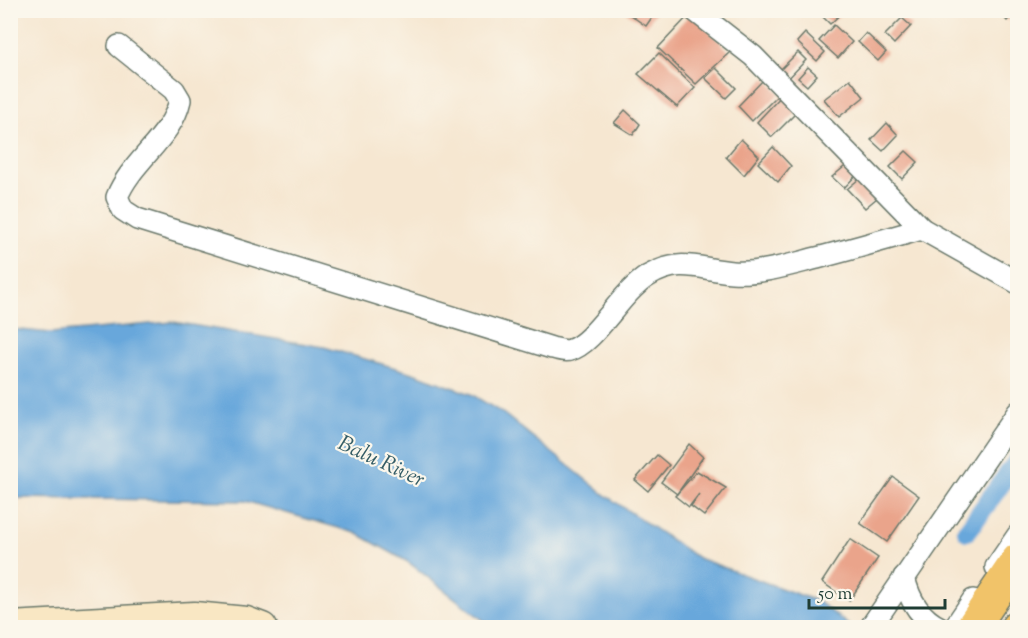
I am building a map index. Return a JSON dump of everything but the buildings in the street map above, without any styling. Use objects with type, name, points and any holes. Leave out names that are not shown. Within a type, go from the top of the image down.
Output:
[{"type":"main road","points":[[972,627],[1017,560]]},
{"type":"street","points":[[694,10],[753,56],[922,229],[1017,283]]},
{"type":"street","points":[[119,46],[174,90],[180,100],[172,122],[123,182],[117,197],[123,210],[136,219],[552,348],[568,351],[580,346],[595,332],[621,297],[648,276],[672,266],[697,264],[731,272],[765,271],[922,229]]},
{"type":"street","points":[[870,627],[1017,412]]},
{"type":"street","points":[[954,627],[1017,535]]},
{"type":"street","points":[[902,580],[909,600],[933,624],[941,627]]},
{"type":"street","points":[[10,627],[81,625],[194,617],[246,622],[262,627]]},
{"type":"water","name":"Balu River","points":[[173,322],[324,347],[413,373],[471,394],[504,414],[605,495],[698,558],[819,602],[851,627],[492,627],[408,562],[356,533],[245,501],[11,498],[11,329],[51,333]]},
{"type":"waterway","points":[[967,531],[1018,460]]}]
